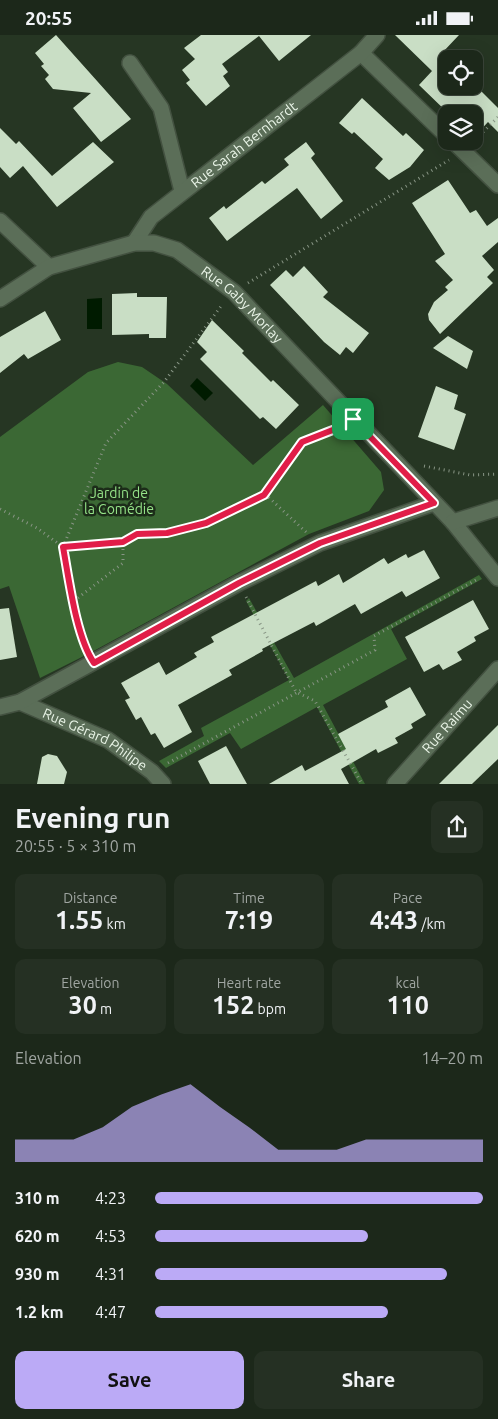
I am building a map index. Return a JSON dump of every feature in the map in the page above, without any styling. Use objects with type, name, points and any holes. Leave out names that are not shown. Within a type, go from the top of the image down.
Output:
[{"type":"street","name":"Rue Sarah Bernhardt","points":[[134,243],[151,217],[361,53],[377,35]]},
{"type":"street","points":[[361,53],[438,127]]},
{"type":"street","points":[[130,63],[161,108],[182,191]]},
{"type":"street","points":[[462,150],[498,185]]},
{"type":"street","points":[[0,221],[49,267]]},
{"type":"street","name":"Rue Gaby Morlay","points":[[0,299],[49,267],[134,243],[154,243],[177,250],[234,292],[434,503]]},
{"type":"street","points":[[0,707],[20,702],[239,583],[320,543],[434,503],[453,521],[495,574]]},
{"type":"street","points":[[453,521],[498,508]]},
{"type":"street","name":"Rue Raimu","points":[[395,784],[498,669]]},
{"type":"street","name":"Rue Gérard Philipe","points":[[20,702],[108,740],[152,772],[164,784]]},
{"type":"path","points":[[0,509],[37,529],[63,547],[123,542],[137,534],[167,533],[206,523],[264,495],[302,442],[343,426],[353,419]]},
{"type":"path","points":[[421,465],[470,475],[498,474]]},
{"type":"path","points":[[264,495],[309,534],[316,533],[320,543]]},
{"type":"path","points":[[74,601],[123,563],[123,542]]},
{"type":"path","points":[[63,547],[74,601],[88,654],[94,663]]},
{"type":"path","points":[[152,772],[375,650],[374,636],[495,574]]},
{"type":"path","points":[[239,583],[296,692],[316,701],[362,784]]},
{"type":"green space","name":"Jardin de la Comédie","points":[[118,362],[142,367],[167,384],[253,465],[323,405],[381,472],[384,490],[369,511],[309,534],[40,678],[9,586],[0,589],[0,437],[88,372]]},
{"type":"green space","points":[[479,575],[482,579],[391,629],[407,659],[323,705],[365,784],[359,784],[317,707],[241,749],[230,733],[166,768],[159,761],[204,736],[201,728],[289,680],[246,601],[249,598],[294,678]]},
{"type":"shaded area","points":[[102,298],[102,329],[87,329],[87,299]]},
{"type":"shaded area","points":[[197,378],[213,393],[205,401],[190,386]]},
{"type":"building","points":[[56,35],[131,119],[101,142],[73,108],[91,93],[53,89],[45,79],[49,75],[41,66],[44,64],[35,53]]},
{"type":"building","points":[[201,35],[311,35],[279,61],[259,36],[222,64],[228,72],[223,76],[230,86],[206,106],[186,83],[190,80],[182,70],[195,59],[184,48]]},
{"type":"building","points":[[395,35],[459,35],[445,50],[438,50],[438,95],[483,95],[483,93],[498,108],[498,132],[488,122],[483,127],[483,105],[440,105],[419,85],[432,71]]},
{"type":"building","points":[[362,98],[403,136],[406,133],[424,150],[410,167],[389,180],[375,168],[383,159],[354,132],[352,134],[339,123]]},
{"type":"building","points":[[0,128],[16,144],[19,141],[52,176],[93,142],[114,162],[57,207],[23,166],[10,178],[0,167]]},
{"type":"building","points":[[306,142],[315,154],[311,158],[343,201],[321,219],[297,188],[227,241],[209,218],[224,206],[226,209],[262,181],[265,184],[289,165],[284,159]]},
{"type":"building","points":[[448,180],[470,213],[476,210],[487,226],[498,218],[498,242],[482,256],[494,270],[487,277],[493,283],[440,334],[429,320],[428,314],[434,302],[448,290],[445,287],[453,280],[435,261],[445,254],[412,203]]},
{"type":"building","points":[[304,266],[328,292],[323,297],[369,333],[353,353],[346,347],[340,355],[324,342],[270,285],[286,270],[293,277]]},
{"type":"building","points":[[137,293],[137,297],[167,297],[166,338],[149,338],[149,334],[112,335],[112,294]]},
{"type":"building","points":[[45,311],[61,340],[28,359],[24,354],[0,373],[0,337]]},
{"type":"building","points":[[212,320],[244,351],[242,353],[271,382],[273,380],[299,405],[276,429],[263,417],[260,419],[200,359],[207,352],[197,342]]},
{"type":"building","points":[[448,336],[473,351],[467,369],[433,348]]},
{"type":"building","points":[[436,386],[458,395],[454,409],[466,414],[454,450],[418,437]]},
{"type":"building","points":[[424,550],[440,578],[406,597],[402,591],[361,614],[355,604],[316,626],[314,622],[262,649],[263,651],[229,670],[232,675],[178,705],[192,732],[164,748],[155,733],[151,735],[141,717],[136,720],[125,700],[130,698],[121,683],[159,662],[166,675],[197,657],[194,653],[214,642],[211,637],[316,581],[318,586],[339,574],[343,583],[384,558],[388,564],[406,554],[408,558]]},
{"type":"building","points":[[473,600],[489,629],[474,637],[476,641],[457,652],[462,660],[443,670],[439,664],[424,672],[405,637]]},
{"type":"building","points":[[9,608],[17,657],[0,660],[0,609]]},
{"type":"building","points":[[410,687],[426,715],[411,724],[413,728],[395,738],[398,743],[378,753],[376,749],[341,769],[349,784],[269,784],[302,765],[305,771],[346,749],[338,734],[388,707],[385,701]]},
{"type":"building","points":[[498,725],[498,759],[472,784],[439,784]]},
{"type":"building","points":[[226,746],[247,784],[210,784],[198,761]]},
{"type":"building","points":[[48,754],[57,756],[67,772],[64,784],[37,784],[42,757]]},
{"type":"route","points":[[353,419],[434,503],[320,543],[239,583],[94,663],[88,654],[74,601],[63,547],[123,542],[137,534],[167,533],[206,523],[264,495],[302,442],[343,426],[353,419]]}]
